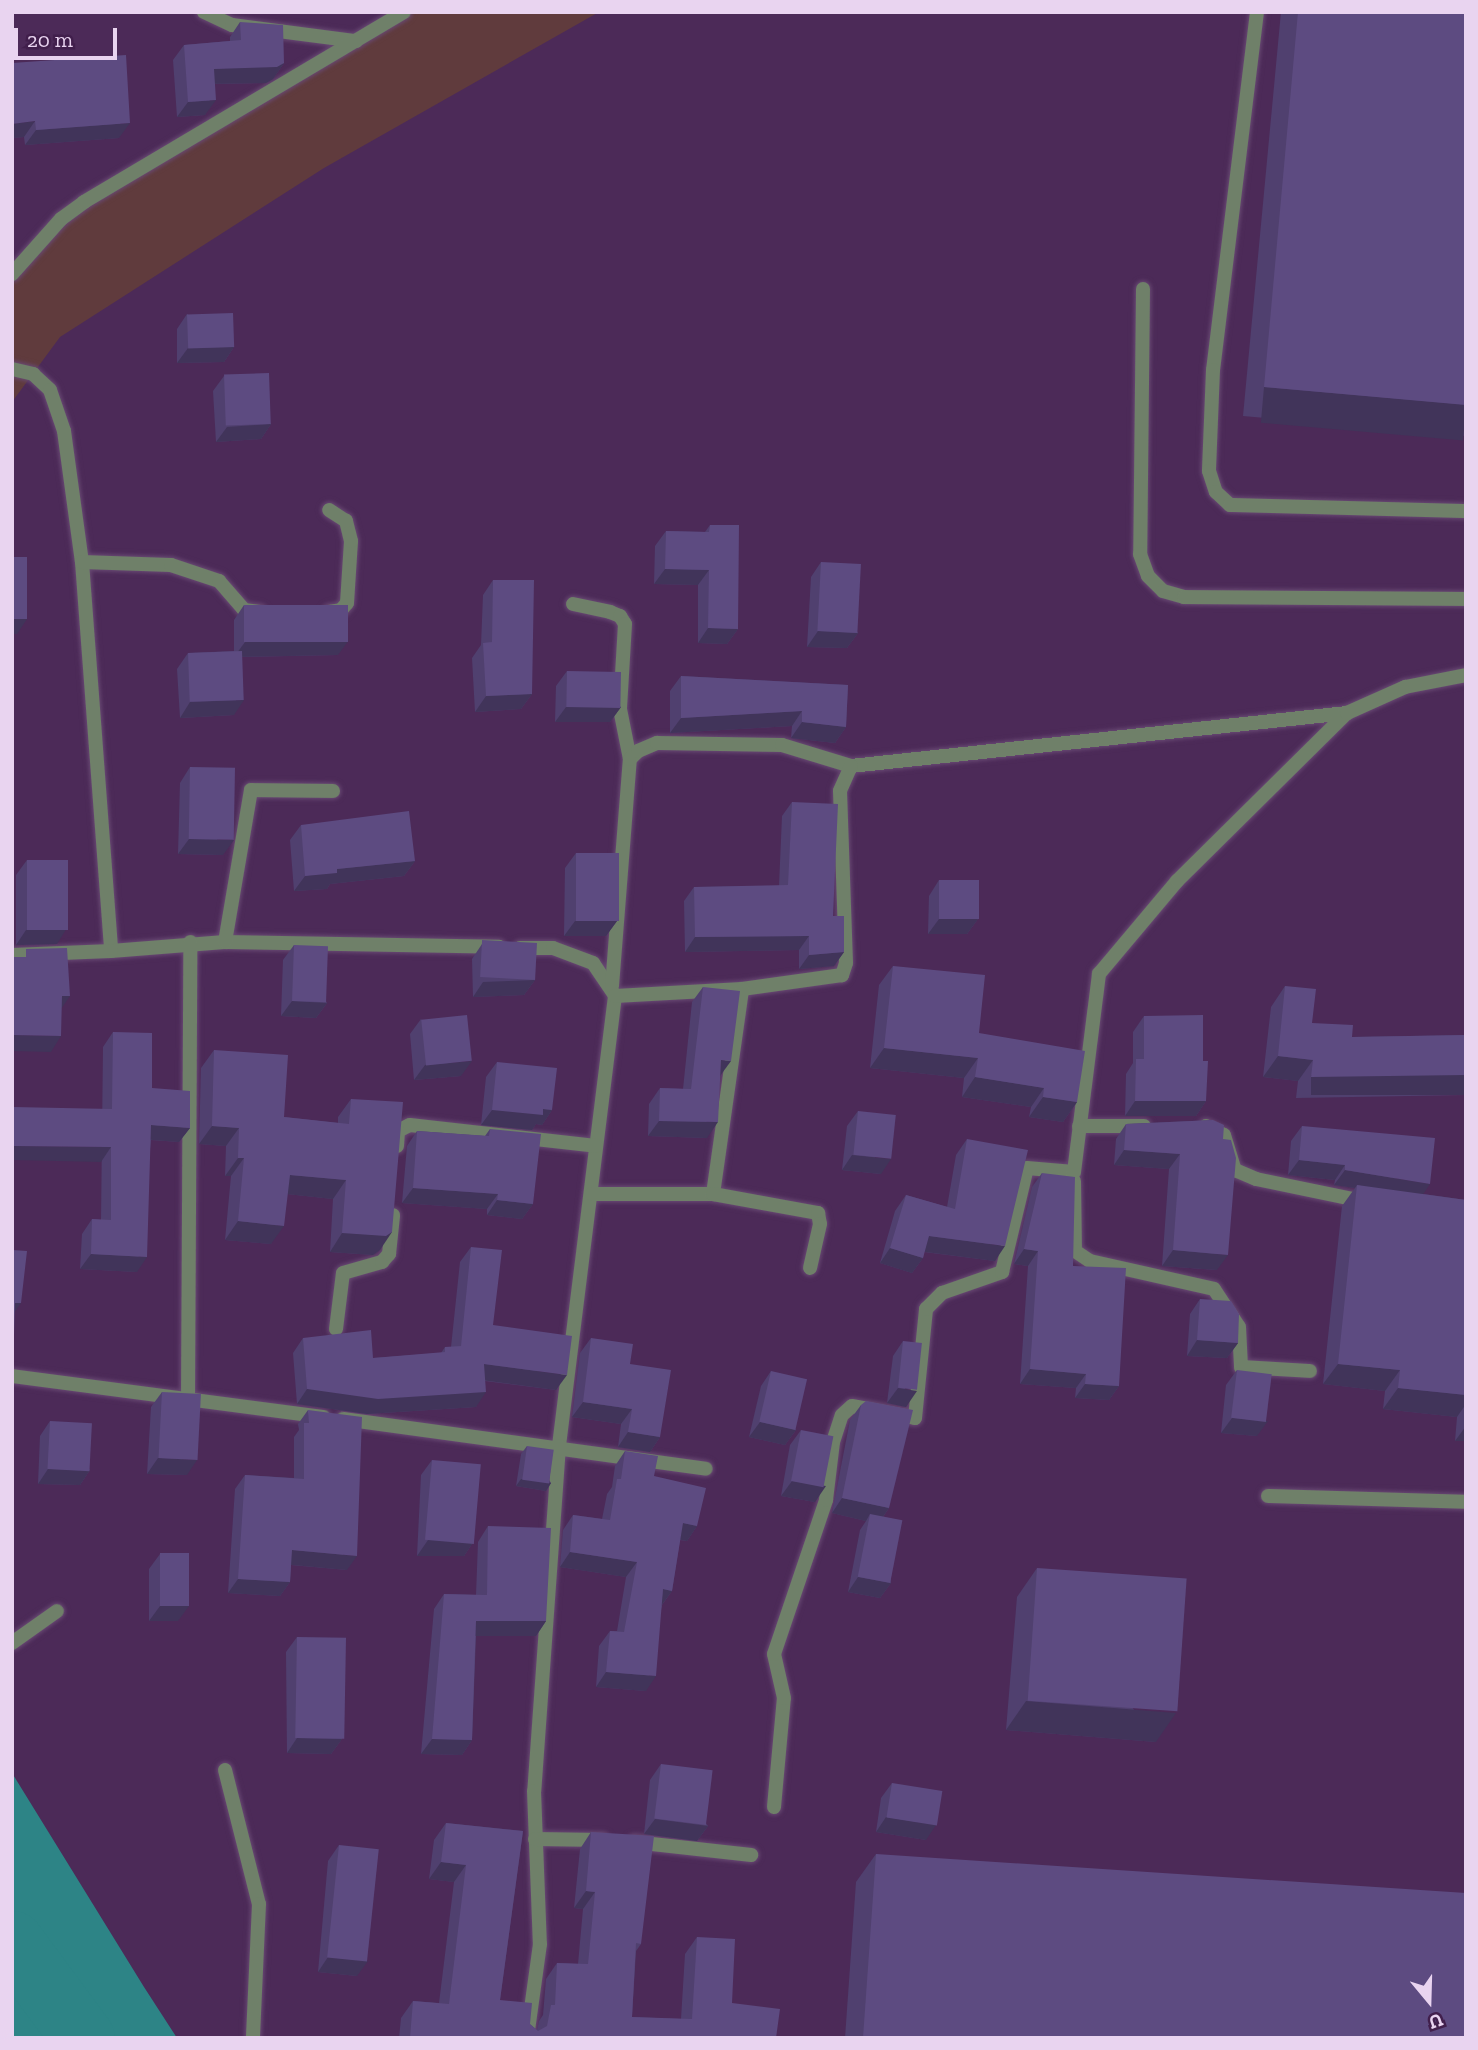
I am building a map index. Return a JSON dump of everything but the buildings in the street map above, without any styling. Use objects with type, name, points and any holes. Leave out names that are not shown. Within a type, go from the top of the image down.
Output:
[{"type":"street","points":[[204,12],[242,27],[355,41]]},
{"type":"street","points":[[12,274],[61,219],[84,202],[404,12]]},
{"type":"street","points":[[1257,12],[1213,370],[1209,471],[1216,492],[1230,505],[1466,511]]},
{"type":"street","points":[[1143,289],[1140,554],[1148,576],[1163,592],[1184,597],[1466,599]]},
{"type":"street","points":[[12,369],[33,374],[50,390],[58,408],[82,562],[111,951]]},
{"type":"street","points":[[317,612],[341,610],[350,593],[350,530],[346,521],[329,510]]},
{"type":"street","points":[[82,562],[171,565],[225,584],[244,610],[277,612]]},
{"type":"street","points":[[527,2038],[540,1944],[534,1791],[559,1446],[592,1194],[614,991],[630,759],[620,709],[625,624],[620,616],[610,612],[573,604]]},
{"type":"street","points":[[630,759],[646,745],[657,743],[782,745],[850,766],[1347,713],[1405,687],[1466,675]]},
{"type":"street","points":[[1310,1371],[1241,1367],[1240,1327],[1214,1289],[1090,1261],[1075,1251],[1074,1172],[1098,974],[1177,881],[1347,713]]},
{"type":"street","points":[[614,991],[742,989],[842,975],[846,963],[840,791],[850,766]]},
{"type":"street","points":[[225,942],[251,790],[333,791]]},
{"type":"street","points":[[188,1400],[190,942]]},
{"type":"street","points":[[12,955],[111,951],[190,942],[553,948],[593,963],[614,991]]},
{"type":"street","points":[[713,1194],[742,989]]},
{"type":"street","points":[[396,1168],[398,1131],[410,1125],[596,1146]]},
{"type":"street","points":[[1079,1126],[1163,1126]]},
{"type":"street","points":[[1191,1126],[1205,1126],[1224,1135],[1235,1170],[1256,1179],[1389,1206]]},
{"type":"street","points":[[774,1807],[784,1698],[774,1654],[826,1500],[833,1442],[842,1415],[852,1406],[915,1418],[926,1309],[942,1293],[1002,1272],[1027,1168],[1074,1172]]},
{"type":"street","points":[[336,1329],[342,1273],[382,1262],[389,1254],[394,1193]]},
{"type":"street","points":[[592,1194],[713,1194],[817,1213],[820,1224],[810,1268]]},
{"type":"street","points":[[12,1376],[559,1446],[706,1469]]},
{"type":"street","points":[[1268,1496],[1466,1502]]},
{"type":"street","points":[[12,1643],[57,1611]]},
{"type":"street","points":[[225,1770],[260,1904],[253,2038]]},
{"type":"street","points":[[535,1839],[622,1840],[687,1851],[751,1855]]},
{"type":"shaded area","points":[[409,12],[599,12],[324,168],[60,337],[12,402],[12,283],[26,258],[74,209]]},
{"type":"shaded area","points":[[12,1773],[177,2038],[83,2038],[12,1942]]},
{"type":"shaded area","points":[[12,1946],[82,2038],[12,2038]]},
{"type":"waterway","points":[[12,1942],[83,2038]]}]
